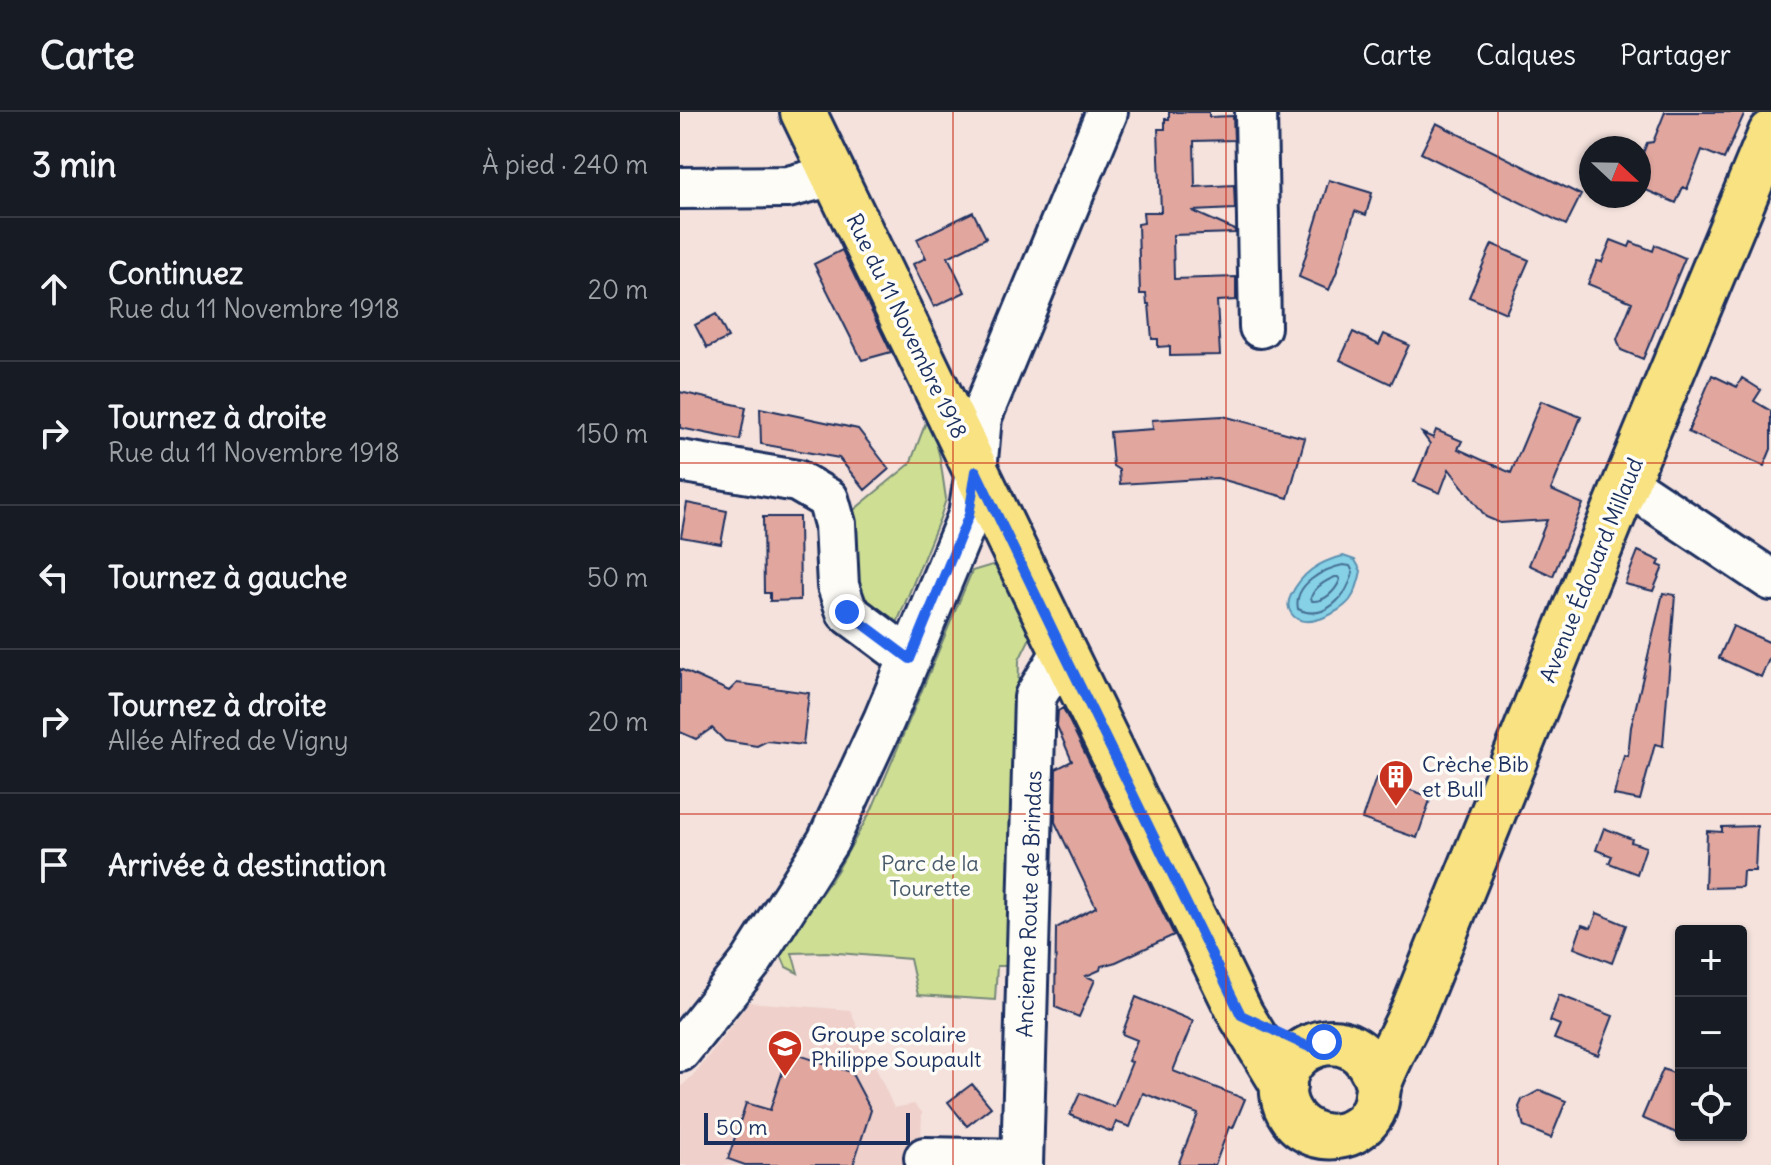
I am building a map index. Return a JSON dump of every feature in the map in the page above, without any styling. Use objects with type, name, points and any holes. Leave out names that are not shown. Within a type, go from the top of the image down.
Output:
[{"type":"main road","name":"Rue du 11 Novembre 1918","points":[[803,112],[1241,1015],[1284,1086],[1288,1111],[1312,1147]]},
{"type":"main road","name":"Avenue Édouard Millaud","points":[[1350,1149],[1373,1112],[1378,1098],[1378,1084],[1414,1009],[1771,133]]},
{"type":"main road","points":[[1354,1048],[1414,1009]]},
{"type":"main road","points":[[1241,1015],[1309,1047]]},
{"type":"main road","points":[[1284,1086],[1287,1070],[1296,1057],[1309,1047],[1324,1042],[1354,1048],[1366,1057],[1378,1084]]},
{"type":"main road","points":[[1312,1147],[1320,1136],[1336,1137],[1350,1149]]},
{"type":"street","points":[[680,1051],[751,962],[828,841],[884,720],[969,515],[981,417],[1107,112]]},
{"type":"street","points":[[1256,112],[1260,327]]},
{"type":"street","points":[[680,188],[788,187],[834,175]]},
{"type":"street","points":[[680,461],[797,481],[828,499],[835,524],[838,586],[847,612],[910,659]]},
{"type":"street","points":[[1626,483],[1771,580]]},
{"type":"street","name":"Ancienne Route de Brindas","points":[[1022,1162],[1035,697],[1063,651]]},
{"type":"street","points":[[925,1158],[1022,1162]]},
{"type":"shaded area","name":"Groupe scolaire Philippe Soupault","points":[[749,1002],[850,1010],[894,1108],[914,1104],[922,1112],[920,1165],[680,1165],[680,1088],[700,1068]]},
{"type":"green space","points":[[929,414],[946,499],[897,623],[886,625],[858,606],[849,514],[910,464]]},
{"type":"green space","name":"Parc de la Tourette","points":[[992,565],[1007,572],[1031,622],[1030,638],[1019,660],[1011,966],[997,966],[995,1000],[918,995],[910,959],[826,952],[792,953],[798,973],[786,967],[780,953],[837,871],[872,809],[972,571]]},
{"type":"water","points":[[1343,556],[1355,560],[1361,571],[1350,600],[1321,618],[1304,621],[1297,618],[1288,604],[1300,580],[1318,565]]},
{"type":"building","points":[[1169,112],[1209,112],[1209,117],[1233,116],[1234,140],[1194,141],[1195,187],[1234,185],[1235,209],[1192,211],[1235,230],[1235,233],[1173,235],[1174,279],[1236,277],[1236,300],[1217,301],[1220,355],[1170,356],[1170,346],[1158,347],[1158,339],[1152,339],[1146,294],[1140,294],[1138,224],[1144,223],[1143,212],[1161,212],[1158,129],[1165,129]]},
{"type":"building","points":[[1665,112],[1745,112],[1724,159],[1702,150],[1687,189],[1683,187],[1676,203],[1651,192],[1653,142]]},
{"type":"building","points":[[1436,123],[1579,194],[1579,199],[1566,225],[1421,153]]},
{"type":"building","points":[[1329,180],[1372,193],[1366,215],[1355,211],[1329,290],[1299,277]]},
{"type":"building","points":[[973,212],[986,238],[948,257],[965,292],[934,307],[913,264],[926,258],[917,239]]},
{"type":"building","points":[[1611,240],[1629,247],[1631,242],[1653,251],[1655,245],[1685,258],[1643,359],[1621,350],[1617,339],[1632,302],[1588,284],[1597,261],[1602,262]]},
{"type":"building","points":[[1492,244],[1529,260],[1506,313],[1469,297]]},
{"type":"building","points":[[842,250],[891,352],[862,360],[814,264]]},
{"type":"building","points":[[716,314],[728,338],[707,348],[695,325]]},
{"type":"building","points":[[1353,332],[1379,345],[1384,334],[1409,345],[1391,384],[1340,360]]},
{"type":"building","points":[[1712,375],[1737,387],[1742,378],[1761,390],[1754,401],[1771,411],[1771,449],[1764,466],[1688,432]]},
{"type":"building","points":[[680,392],[746,407],[740,440],[680,428]]},
{"type":"building","points":[[1541,401],[1581,417],[1551,490],[1583,504],[1553,576],[1529,565],[1547,520],[1500,523],[1486,517],[1449,469],[1440,493],[1414,482],[1430,444],[1422,433],[1433,438],[1436,430],[1462,441],[1458,449],[1511,473]]},
{"type":"building","points":[[760,408],[858,429],[889,469],[865,490],[839,458],[761,444]]},
{"type":"building","points":[[1223,416],[1305,438],[1288,498],[1217,478],[1120,484],[1119,470],[1113,466],[1110,432],[1153,429],[1152,420]]},
{"type":"building","points":[[687,503],[727,511],[721,544],[681,537]]},
{"type":"building","points":[[763,517],[799,517],[800,600],[770,601],[770,593],[764,593]]},
{"type":"building","points":[[1638,551],[1660,561],[1658,565],[1663,567],[1653,591],[1625,584]]},
{"type":"building","points":[[1663,593],[1675,595],[1663,746],[1655,744],[1640,800],[1614,795],[1624,755],[1628,756],[1631,727]]},
{"type":"building","points":[[1733,626],[1771,643],[1771,655],[1761,677],[1719,658]]},
{"type":"building","points":[[680,669],[729,691],[737,683],[809,693],[803,745],[767,741],[757,746],[725,741],[712,728],[696,739],[680,732]]},
{"type":"building","points":[[1063,708],[1174,935],[1101,966],[1100,970],[1086,976],[1095,980],[1079,1017],[1055,1007],[1056,928],[1096,907],[1055,822],[1056,769],[1072,761],[1057,726],[1058,711]]},
{"type":"building","name":"Crèche Bib et Bull","points":[[1376,778],[1431,797],[1417,838],[1362,819]]},
{"type":"building","points":[[1757,826],[1755,871],[1743,871],[1742,887],[1705,888],[1707,831],[1722,832],[1722,827]]},
{"type":"building","points":[[1604,828],[1646,847],[1637,874],[1609,863],[1612,856],[1596,850]]},
{"type":"building","points":[[1597,913],[1626,925],[1612,963],[1574,948],[1582,925],[1591,928]]},
{"type":"building","points":[[1559,995],[1613,1016],[1598,1055],[1554,1039],[1560,1025],[1550,1021]]},
{"type":"building","points":[[1136,997],[1193,1021],[1173,1071],[1245,1099],[1233,1128],[1229,1127],[1215,1165],[1178,1165],[1198,1114],[1143,1093],[1130,1127],[1116,1122],[1112,1132],[1070,1115],[1080,1093],[1114,1107],[1132,1062],[1128,1061],[1137,1040],[1122,1034]]},
{"type":"building","points":[[789,1052],[851,1072],[871,1110],[853,1165],[745,1165],[728,1159],[746,1103],[770,1110]]},
{"type":"building","points":[[1663,1069],[1675,1074],[1675,1132],[1642,1118]]},
{"type":"building","points":[[972,1084],[991,1107],[967,1126],[948,1102]]},
{"type":"building","points":[[1540,1090],[1566,1101],[1551,1138],[1524,1127],[1519,1107],[1522,1100]]},
{"type":"place","name":"Crèche Bib et Bull","points":[[1396,808]]},
{"type":"place","name":"Groupe scolaire Philippe Soupault","points":[[785,1078]]},
{"type":"route","points":[[847,612],[910,659],[969,515],[976,471],[1241,1015],[1309,1047],[1324,1042]]}]
